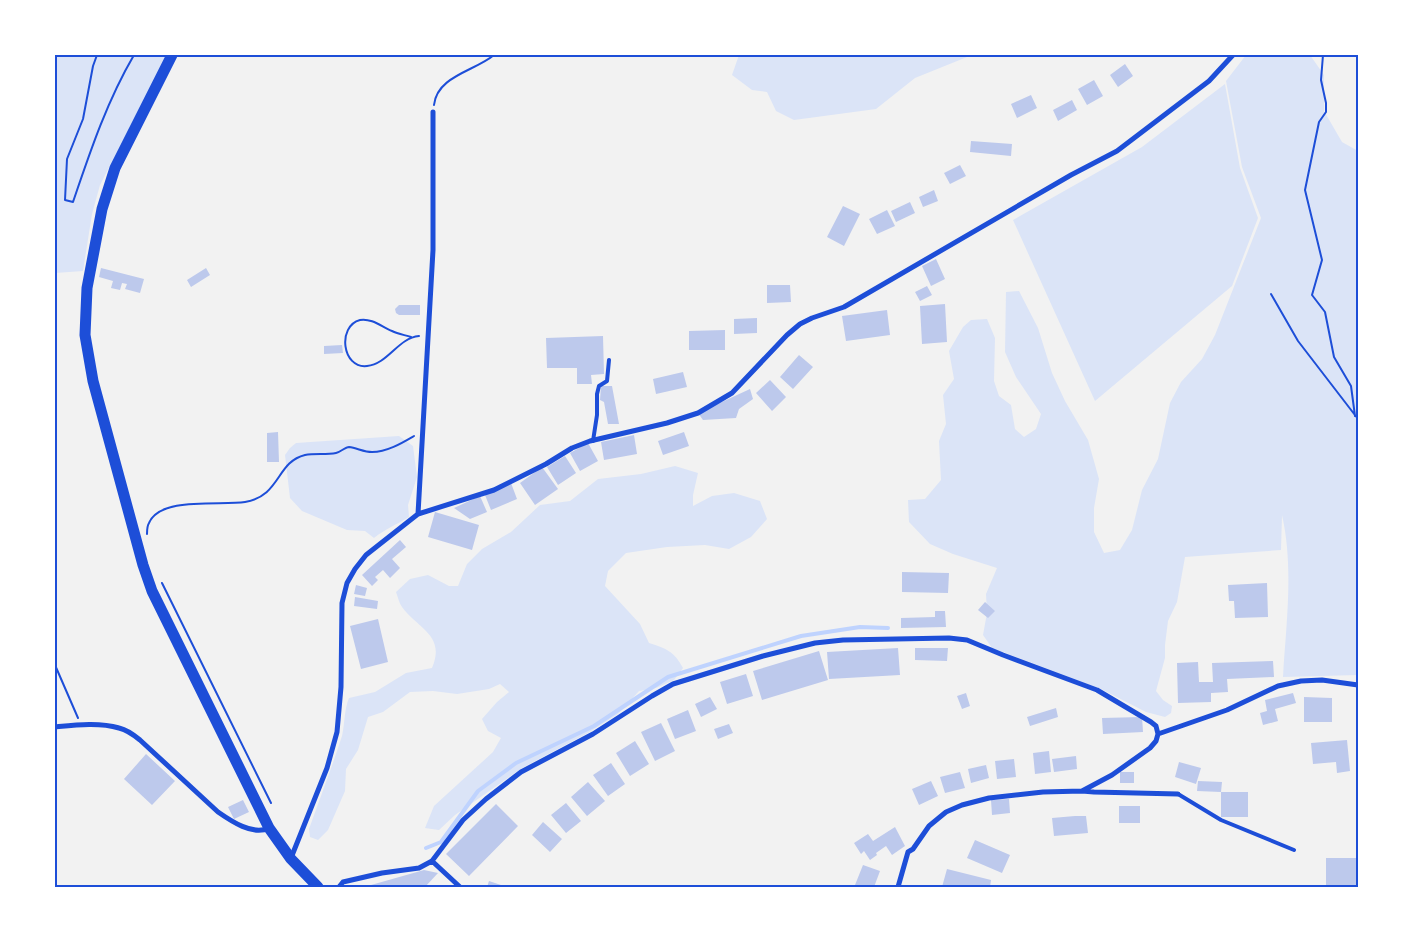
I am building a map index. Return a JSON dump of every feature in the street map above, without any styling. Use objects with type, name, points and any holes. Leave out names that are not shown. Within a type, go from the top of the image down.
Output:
[{"type":"main road","points":[[172,55],[115,168],[104,201],[87,288],[85,335],[93,381],[149,582],[269,828],[291,859],[318,887]]},
{"type":"street","points":[[291,859],[327,768],[337,732],[341,687],[342,603],[347,583],[366,555],[418,514],[494,490],[546,464],[572,448],[593,440],[667,423],[698,413],[732,393],[786,335],[800,324],[844,307],[1071,175],[1117,151],[1209,81],[1233,55]]},
{"type":"street","points":[[418,514],[433,250],[433,112]]},
{"type":"street","points":[[339,887],[343,882],[382,873],[419,868],[432,861],[463,820],[486,798],[521,772],[594,734],[673,684],[763,656],[815,643],[843,640],[948,638],[968,640],[1002,655],[1097,690],[1156,726],[1158,734],[1156,741],[1150,748],[1112,775],[1082,790]]},
{"type":"street","points":[[1158,734],[1227,710],[1278,686],[1301,681],[1322,680],[1358,685]]},
{"type":"street","points":[[55,727],[81,725],[109,726],[127,731],[140,740],[218,812],[250,829],[260,831],[269,828]]},
{"type":"street","points":[[898,887],[908,852],[913,850],[929,826],[946,812],[962,805],[989,798],[1082,790],[1178,794]]},
{"type":"street","points":[[432,861],[460,887]]},
{"type":"lane","points":[[593,440],[597,415],[596,394],[599,386],[607,381],[609,360]]},
{"type":"lane","points":[[1178,794],[1221,820],[1294,850]]},
{"type":"path","points":[[97,55],[93,66],[83,119],[67,159],[65,200],[73,202],[87,160],[117,84],[134,55]]},
{"type":"path","points":[[433,112],[435,96],[438,90],[447,82],[494,55]]},
{"type":"path","points":[[1323,55],[1321,80],[1326,112],[1319,122],[1305,190],[1322,260],[1312,295],[1325,312],[1334,357],[1351,386],[1355,416]]},
{"type":"path","points":[[1271,294],[1298,341],[1337,395],[1358,420]]},
{"type":"path","points":[[411,337],[383,359],[368,366],[357,365],[349,359],[346,351],[345,340],[347,331],[352,324],[360,320],[371,321],[411,337],[429,335]]},
{"type":"path","points":[[148,542],[146,534],[149,522],[158,512],[168,508],[185,505],[245,502],[262,497],[276,484],[285,467],[294,460],[306,455],[337,453],[348,447],[373,452],[401,444],[414,436],[423,435]]},
{"type":"path","points":[[163,584],[271,803]]},
{"type":"path","points":[[55,665],[81,725]]},
{"type":"shaded area","points":[[55,55],[167,55],[100,185],[92,214],[83,271],[55,273]]},
{"type":"shaded area","points":[[739,55],[972,55],[915,78],[876,109],[794,120],[776,111],[767,92],[752,90],[732,75]]},
{"type":"shaded area","points":[[1246,55],[1310,55],[1324,75],[1324,111],[1342,142],[1358,151],[1358,675],[1283,677],[1288,555],[1282,515],[1281,550],[1185,557],[1177,602],[1168,621],[1165,658],[1156,691],[1163,700],[1172,706],[1171,713],[1165,717],[1146,712],[1101,689],[992,648],[983,635],[987,613],[986,594],[997,568],[953,554],[930,544],[909,522],[908,500],[925,499],[941,480],[939,441],[946,424],[943,395],[954,379],[949,351],[963,327],[971,320],[987,319],[995,338],[994,381],[999,396],[1011,405],[1015,429],[1024,437],[1036,429],[1041,414],[1016,377],[1005,352],[1006,292],[1019,291],[1038,328],[1052,373],[1065,401],[1088,440],[1099,479],[1094,508],[1094,532],[1104,553],[1120,550],[1132,530],[1142,490],[1158,459],[1170,403],[1181,382],[1202,359],[1215,335],[1261,218],[1242,167],[1226,81]]},
{"type":"shaded area","points":[[1225,84],[1240,168],[1258,218],[1232,286],[1095,401],[1013,220],[1142,147]]},
{"type":"shaded area","points":[[399,436],[413,446],[417,477],[408,505],[409,517],[374,538],[365,531],[347,530],[302,511],[290,498],[285,455],[296,443]]},
{"type":"shaded area","points":[[675,466],[698,473],[693,495],[693,506],[712,496],[734,493],[760,501],[767,519],[751,537],[729,549],[705,545],[667,547],[626,553],[608,571],[605,586],[640,624],[649,643],[669,651],[680,662],[683,668],[674,680],[656,688],[639,691],[618,714],[588,733],[522,768],[455,815],[439,830],[425,828],[434,806],[493,752],[501,738],[488,731],[482,719],[509,692],[500,684],[489,689],[457,694],[433,691],[410,692],[383,712],[368,717],[358,750],[346,769],[345,791],[328,830],[318,840],[310,837],[309,829],[342,736],[349,698],[375,692],[406,673],[432,668],[435,657],[433,640],[408,615],[399,602],[396,592],[410,579],[428,575],[449,586],[458,586],[467,564],[482,549],[511,532],[540,505],[570,501],[598,479],[641,474]]},
{"type":"building","points":[[1125,64],[1133,76],[1118,87],[1110,75]]},
{"type":"building","points":[[1094,80],[1103,96],[1087,105],[1078,89]]},
{"type":"building","points":[[1031,95],[1037,108],[1017,118],[1011,104]]},
{"type":"building","points":[[1072,100],[1077,110],[1058,121],[1053,110]]},
{"type":"building","points":[[971,141],[1012,144],[1011,156],[970,152]]},
{"type":"building","points":[[960,165],[966,176],[950,184],[944,173]]},
{"type":"building","points":[[934,190],[938,201],[923,207],[919,197]]},
{"type":"building","points":[[910,202],[915,213],[896,222],[891,211]]},
{"type":"building","points":[[843,206],[860,214],[844,246],[827,237]]},
{"type":"building","points":[[887,210],[895,226],[877,234],[869,219]]},
{"type":"building","points":[[936,259],[945,279],[931,286],[922,266]]},
{"type":"building","points":[[101,268],[144,279],[140,293],[125,289],[127,284],[122,283],[120,290],[111,288],[113,281],[99,277]]},
{"type":"building","points":[[206,268],[210,275],[191,287],[187,280]]},
{"type":"building","points":[[767,285],[790,285],[791,302],[767,303]]},
{"type":"building","points":[[927,286],[932,295],[920,301],[915,292]]},
{"type":"building","points":[[945,304],[947,342],[922,344],[920,306]]},
{"type":"building","points":[[399,305],[420,305],[420,315],[399,315],[395,309]]},
{"type":"building","points":[[887,310],[890,335],[846,341],[842,316]]},
{"type":"building","points":[[757,318],[757,333],[734,334],[734,319]]},
{"type":"building","points":[[725,330],[725,350],[689,350],[689,331]]},
{"type":"building","points":[[603,336],[604,374],[591,375],[592,384],[577,384],[577,368],[547,368],[546,338]]},
{"type":"building","points":[[342,345],[343,353],[324,354],[324,346]]},
{"type":"building","points":[[799,355],[813,367],[793,389],[780,377]]},
{"type":"building","points":[[683,372],[687,387],[656,394],[653,379]]},
{"type":"building","points":[[770,380],[786,397],[772,411],[756,393]]},
{"type":"building","points":[[601,386],[612,386],[619,424],[608,424],[604,402],[600,400]]},
{"type":"building","points":[[750,389],[753,399],[739,409],[736,418],[703,420],[698,413]]},
{"type":"building","points":[[278,432],[279,462],[267,462],[267,433]]},
{"type":"building","points":[[684,432],[689,446],[663,455],[658,441]]},
{"type":"building","points":[[634,435],[637,454],[604,460],[601,442]]},
{"type":"building","points":[[588,443],[598,461],[580,471],[570,453]]},
{"type":"building","points":[[565,456],[576,473],[558,485],[547,467]]},
{"type":"building","points":[[542,467],[558,489],[535,505],[520,483]]},
{"type":"building","points":[[511,483],[517,499],[491,510],[485,495]]},
{"type":"building","points":[[480,496],[487,512],[470,519],[454,508]]},
{"type":"building","points":[[435,512],[479,525],[472,550],[428,537]]},
{"type":"building","points":[[400,540],[406,547],[392,559],[400,568],[390,578],[383,570],[375,577],[378,580],[372,586],[362,575]]},
{"type":"building","points":[[902,572],[949,573],[948,593],[902,592]]},
{"type":"building","points":[[1267,583],[1268,617],[1235,618],[1234,601],[1229,601],[1228,585]]},
{"type":"building","points":[[356,585],[367,588],[365,596],[354,594]]},
{"type":"building","points":[[355,597],[378,601],[377,609],[354,606]]},
{"type":"building","points":[[985,602],[995,611],[988,618],[978,610]]},
{"type":"building","points":[[935,611],[945,611],[946,627],[901,628],[901,618],[935,617]]},
{"type":"building","points":[[378,619],[388,662],[361,669],[350,626]]},
{"type":"building","points":[[898,648],[900,675],[829,679],[827,652]]},
{"type":"building","points":[[915,648],[948,648],[947,661],[915,660]]},
{"type":"building","points":[[819,651],[828,680],[762,700],[753,671]]},
{"type":"building","points":[[1273,661],[1274,677],[1227,679],[1228,692],[1211,693],[1211,702],[1178,703],[1177,663],[1198,662],[1199,682],[1213,682],[1212,663]]},
{"type":"building","points":[[746,674],[753,696],[727,704],[720,682]]},
{"type":"building","points":[[966,693],[970,706],[962,709],[957,696]]},
{"type":"building","points":[[1293,693],[1296,703],[1275,709],[1278,721],[1263,725],[1260,713],[1267,711],[1265,700]]},
{"type":"building","points":[[710,697],[717,709],[701,717],[695,704]]},
{"type":"building","points":[[1304,697],[1332,698],[1332,722],[1304,722]]},
{"type":"building","points":[[1056,708],[1058,717],[1030,726],[1027,717]]},
{"type":"building","points":[[688,710],[696,731],[675,739],[667,719]]},
{"type":"building","points":[[1142,717],[1143,732],[1103,734],[1102,718]]},
{"type":"building","points":[[661,723],[675,751],[655,761],[641,732]]},
{"type":"building","points":[[729,724],[733,733],[718,739],[714,729]]},
{"type":"building","points":[[1347,740],[1350,771],[1337,773],[1336,762],[1313,764],[1311,743]]},
{"type":"building","points":[[635,741],[649,764],[630,776],[616,753]]},
{"type":"building","points":[[1049,751],[1051,772],[1035,774],[1033,753]]},
{"type":"building","points":[[146,754],[175,781],[152,805],[124,779]]},
{"type":"building","points":[[1076,756],[1077,769],[1054,772],[1052,759]]},
{"type":"building","points":[[1014,759],[1016,777],[997,779],[995,761]]},
{"type":"building","points":[[1179,762],[1201,768],[1196,784],[1175,777]]},
{"type":"building","points":[[611,763],[625,784],[608,796],[593,775]]},
{"type":"building","points":[[986,765],[989,778],[971,783],[968,769]]},
{"type":"building","points":[[960,772],[965,788],[945,793],[940,777]]},
{"type":"building","points":[[1120,772],[1134,772],[1134,783],[1120,783]]},
{"type":"building","points":[[931,781],[938,796],[919,805],[912,789]]},
{"type":"building","points":[[1198,781],[1222,782],[1221,792],[1197,791]]},
{"type":"building","points":[[588,782],[605,801],[587,816],[571,797]]},
{"type":"building","points":[[1221,792],[1248,792],[1248,817],[1221,817]]},
{"type":"building","points":[[1009,799],[1010,813],[992,815],[991,800]]},
{"type":"building","points":[[243,800],[249,812],[234,819],[228,807]]},
{"type":"building","points":[[566,803],[581,821],[566,833],[551,815]]},
{"type":"building","points":[[496,804],[518,826],[469,876],[446,854]]},
{"type":"building","points":[[1119,806],[1140,806],[1140,823],[1119,823]]},
{"type":"building","points":[[1086,816],[1088,833],[1054,836],[1052,818]]},
{"type":"building","points":[[543,822],[562,839],[550,852],[532,835]]},
{"type":"building","points":[[895,827],[905,846],[892,855],[886,846],[870,860],[864,851],[861,854],[854,843],[868,834],[873,841]]},
{"type":"building","points":[[975,840],[1010,855],[1002,873],[967,858]]},
{"type":"building","points":[[1326,858],[1358,858],[1358,885],[1326,885]]},
{"type":"building","points":[[863,865],[880,871],[874,887],[855,885]]},
{"type":"building","points":[[947,869],[991,880],[990,887],[942,887]]},
{"type":"building","points":[[424,870],[438,873],[425,887],[364,887]]},
{"type":"building","points":[[489,881],[507,887],[487,887]]},
{"type":"waterway","points":[[426,848],[441,842],[478,791],[516,763],[594,726],[668,677],[801,636],[860,627],[888,628]]}]
